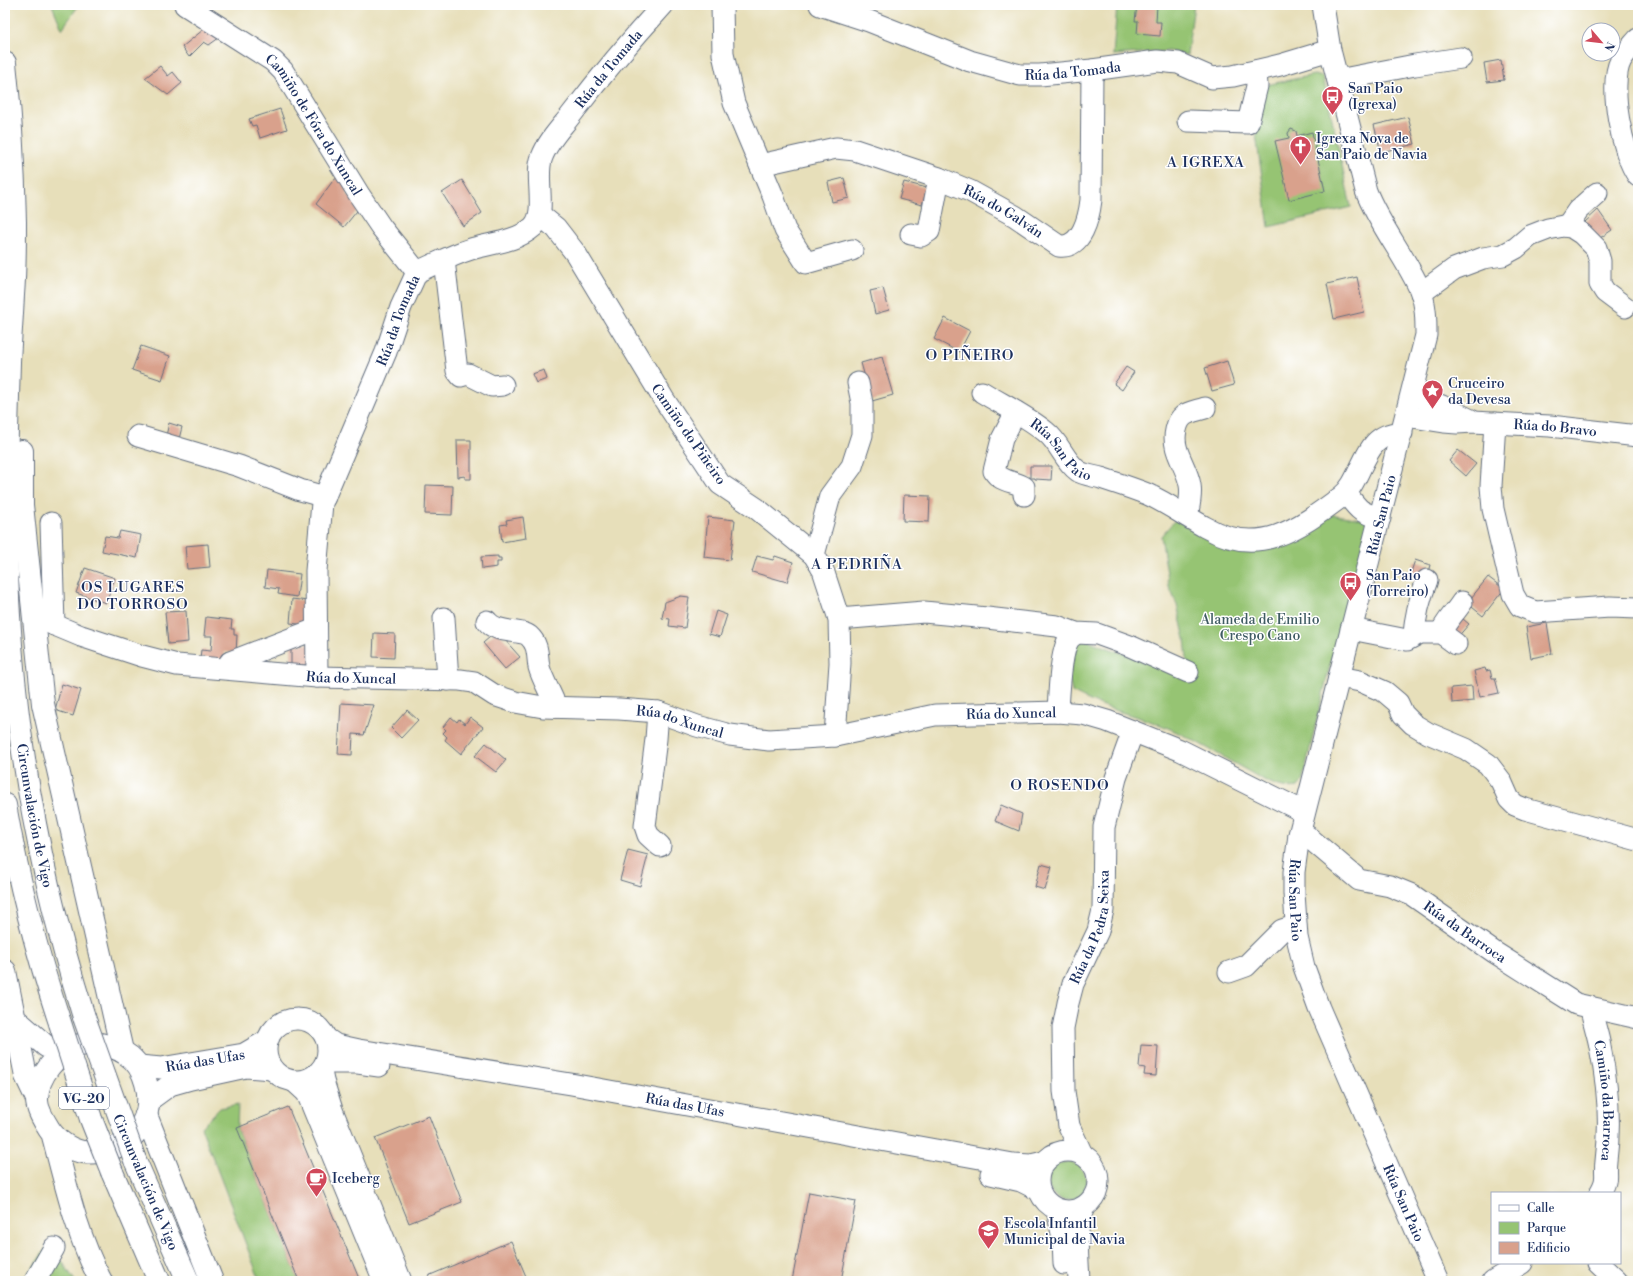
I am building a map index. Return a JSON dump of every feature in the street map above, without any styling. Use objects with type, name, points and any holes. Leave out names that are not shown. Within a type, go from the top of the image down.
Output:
[{"type":"main road","name":"Circunvalación de Vigo","points":[[5,63],[9,97],[15,222],[14,293],[9,361],[6,518],[8,594],[14,671],[28,784],[41,853],[67,960],[84,1017],[135,1160],[188,1281]]},
{"type":"main road","points":[[14,293],[22,320],[22,505],[43,704],[122,1051]]},
{"type":"main road","name":"Circunvalación de Vigo","points":[[5,805],[25,904],[44,978],[91,1118],[112,1172],[159,1281]]},
{"type":"main road","points":[[5,971],[26,1076],[37,1099],[43,1119],[53,1136],[68,1195],[90,1261],[101,1281]]},
{"type":"main road","points":[[15,1019],[46,1046],[63,1053]]},
{"type":"main road","points":[[37,1099],[42,1080],[50,1065],[63,1053],[78,1045],[95,1043],[112,1046],[127,1054],[139,1066],[144,1077],[148,1089],[147,1108],[140,1128],[131,1138],[120,1146],[107,1151],[93,1153],[80,1151],[67,1146],[53,1136]]},
{"type":"main road","points":[[147,1108],[212,1281]]},
{"type":"main road","points":[[68,1195],[80,1151]]},
{"type":"street","name":"Camiño de Fóra do Xuncal","points":[[185,5],[273,61],[284,71],[360,196],[381,227],[418,272]]},
{"type":"street","name":"Rúa da Tomada","points":[[316,677],[316,571],[322,504],[386,352],[402,307],[418,272],[471,249],[516,238],[534,226],[540,215],[538,172],[542,156],[552,140],[584,98],[663,5]]},
{"type":"street","points":[[722,5],[723,54],[734,103],[760,164],[785,230],[806,263],[852,250]]},
{"type":"street","name":"Rúa da Tomada","points":[[820,5],[868,21],[970,61],[1020,75],[1040,75],[1092,70],[1157,60],[1178,64],[1212,78],[1233,76],[1256,71],[1315,56],[1330,50]]},
{"type":"street","name":"Rúa San Paio","points":[[1323,5],[1330,50],[1361,173],[1372,208],[1421,293],[1426,318],[1426,335],[1299,834],[1294,872],[1295,926],[1300,951],[1319,1008],[1438,1281]]},
{"type":"street","points":[[1638,39],[1620,60],[1615,82],[1616,102],[1623,138],[1633,170],[1638,176]]},
{"type":"street","points":[[1338,80],[1414,64],[1461,58]]},
{"type":"street","name":"Rúa do Galván","points":[[760,164],[836,148],[845,149],[898,164],[939,178],[1001,207],[1059,246],[1064,247],[1076,240],[1084,228],[1090,212],[1092,70]]},
{"type":"street","points":[[1188,121],[1248,123],[1257,86],[1256,71]]},
{"type":"street","points":[[911,234],[921,236],[929,231],[939,178]]},
{"type":"street","points":[[1567,226],[1578,210],[1597,193]]},
{"type":"street","name":"Camiño do Piñeiro","points":[[540,215],[556,228],[576,254],[663,398],[720,484],[756,508],[814,555],[823,570],[839,619],[840,663],[835,736]]},
{"type":"street","points":[[1421,293],[1454,268],[1483,258],[1503,255],[1516,248],[1530,236],[1548,229],[1567,226],[1582,234],[1596,248],[1600,260],[1600,284],[1605,292],[1625,307]]},
{"type":"street","points":[[444,260],[457,371],[461,376],[468,374],[492,386],[503,385]]},
{"type":"street","points":[[814,555],[830,496],[852,466],[862,435],[862,403],[858,383]]},
{"type":"street","name":"Rúa San Paio","points":[[982,392],[1046,432],[1060,446],[1066,460],[1079,472],[1108,480],[1146,494],[1172,507],[1205,528],[1235,540],[1248,541],[1265,540],[1294,529],[1314,517],[1346,493],[1366,457],[1378,441],[1385,435],[1394,433],[1404,424]]},
{"type":"street","name":"Rúa do Bravo","points":[[1412,394],[1442,406],[1473,422]]},
{"type":"street","points":[[1187,516],[1191,496],[1190,485],[1176,450],[1174,438],[1178,421],[1186,414],[1205,408]]},
{"type":"street","points":[[1016,412],[1002,439],[994,471],[996,476],[1010,482],[1018,483],[1024,487],[1024,495]]},
{"type":"street","name":"Rúa do Bravo","points":[[1404,424],[1473,422],[1550,426],[1637,434]]},
{"type":"street","points":[[1495,423],[1491,486],[1493,509],[1513,594],[1520,606],[1535,612],[1638,608]]},
{"type":"street","points":[[138,436],[239,466],[300,490],[325,497]]},
{"type":"street","points":[[1346,493],[1362,512],[1380,518]]},
{"type":"street","name":"Rúa do Xuncal","points":[[51,523],[50,623],[81,636],[142,656],[177,664],[316,677],[474,682],[505,700],[544,707],[619,709],[658,712],[697,726],[737,736],[769,740],[835,736],[935,715],[1058,712],[1083,714],[1133,731],[1210,764],[1296,808],[1305,809]]},
{"type":"street","points":[[1414,635],[1415,618],[1419,601],[1427,580]]},
{"type":"street","points":[[1351,629],[1407,640],[1420,633],[1448,638],[1443,626],[1454,615],[1462,602]]},
{"type":"street","points":[[839,619],[924,612],[1057,626],[1076,633],[1097,634],[1130,646],[1188,672]]},
{"type":"street","points":[[444,618],[448,680]]},
{"type":"street","points":[[487,621],[499,629],[516,633],[525,633],[530,637],[538,651],[540,668],[556,707]]},
{"type":"street","points":[[230,662],[316,629]]},
{"type":"street","points":[[1058,712],[1059,688],[1064,652],[1069,640],[1076,633]]},
{"type":"street","points":[[1339,677],[1360,681],[1385,692],[1398,703],[1403,714],[1413,724],[1428,733],[1466,749],[1488,764],[1501,781],[1509,799],[1515,805],[1638,840]]},
{"type":"street","points":[[658,712],[645,826],[648,835],[660,846]]},
{"type":"street","name":"Rúa da Pedra Seixa","points":[[1079,1281],[1078,1220],[1084,1207],[1092,1200],[1098,1180],[1093,1165],[1082,1154],[1069,1126],[1064,1091],[1063,1028],[1073,984],[1098,931],[1103,910],[1104,827],[1116,778],[1133,731]]},
{"type":"street","name":"Rúa da Barroca","points":[[1299,834],[1307,836],[1359,880],[1390,886],[1412,895],[1494,952],[1576,1004],[1638,1018]]},
{"type":"street","points":[[1228,972],[1246,966],[1282,930],[1295,926]]},
{"type":"street","name":"Camiño da Barroca","points":[[1591,1008],[1600,1045],[1605,1075],[1609,1122],[1606,1181],[1600,1192]]},
{"type":"street","name":"Rúa das Ufas","points":[[139,1066],[161,1068],[244,1054],[268,1040],[273,1031],[280,1024],[289,1020],[301,1019],[312,1022],[321,1029],[327,1039],[336,1045],[359,1050],[571,1084],[1022,1166],[1050,1158]]},
{"type":"street","points":[[327,1039],[329,1051],[324,1067],[323,1081],[332,1110],[401,1281]]},
{"type":"street","points":[[268,1040],[266,1050],[272,1069],[286,1080],[295,1082],[305,1081],[314,1077],[324,1067]]},
{"type":"street","name":"Rúa das Ufas","points":[[324,1067],[358,1063],[568,1098],[1011,1178],[1029,1184],[1038,1190]]},
{"type":"street","name":"Rúa das Ufas","points":[[147,1108],[170,1085],[191,1078],[246,1067],[272,1069]]},
{"type":"street","points":[[295,1082],[307,1093],[384,1281]]},
{"type":"street","points":[[1069,1126],[1038,1176],[1038,1190],[1042,1198],[1057,1210],[1066,1212],[1084,1207]]},
{"type":"street","points":[[1050,1158],[1073,1151],[1082,1154]]},
{"type":"street","points":[[1057,1210],[1063,1238],[1065,1281]]},
{"type":"street","points":[[35,1281],[54,1248]]},
{"type":"street","points":[[1493,1281],[1520,1264]]},
{"type":"street","points":[[1599,1264],[1617,1281]]},
{"type":"green space","points":[[52,5],[79,5],[62,29]]},
{"type":"green space","points":[[1117,5],[1194,5],[1187,55],[1168,51],[1113,55]]},
{"type":"green space","points":[[1314,75],[1323,77],[1351,207],[1269,227],[1255,128],[1261,86]]},
{"type":"green space","name":"Alameda de Emilio Crespo Cano","points":[[1329,514],[1368,520],[1370,523],[1329,669],[1302,782],[1298,787],[1290,788],[1275,785],[1171,729],[1105,707],[1072,692],[1069,678],[1076,645],[1084,639],[1184,676],[1187,659],[1185,639],[1177,605],[1169,586],[1161,536],[1175,520],[1221,545],[1248,551],[1295,540]]},
{"type":"green space","points":[[238,1104],[237,1128],[299,1281],[260,1281],[201,1127],[220,1108]]},
{"type":"green space","points":[[1063,1162],[1071,1162],[1078,1165],[1083,1170],[1086,1181],[1083,1192],[1078,1197],[1071,1200],[1063,1200],[1056,1197],[1051,1192],[1048,1185],[1048,1177],[1051,1170],[1056,1165]]},
{"type":"green space","points":[[50,1243],[75,1281],[23,1281]]},
{"type":"building","points":[[1137,5],[1157,5],[1156,22],[1161,22],[1160,36],[1137,34],[1138,21],[1135,21]]},
{"type":"building","points":[[209,25],[223,35],[209,45],[204,42],[189,57],[182,47]]},
{"type":"building","points":[[1501,60],[1504,80],[1487,82],[1484,63]]},
{"type":"building","points":[[160,66],[168,76],[173,72],[182,83],[168,95],[145,78]]},
{"type":"building","points":[[280,109],[287,129],[260,138],[256,125],[252,126],[249,119]]},
{"type":"building","points":[[1408,117],[1415,144],[1381,152],[1374,125]]},
{"type":"building","name":"Igrexa Nova de San Paio de Navia","points":[[1291,129],[1296,131],[1297,136],[1312,132],[1325,191],[1289,200],[1275,141],[1289,138],[1288,133]]},
{"type":"building","points":[[340,175],[350,189],[346,194],[361,206],[344,227],[316,204],[332,182]]},
{"type":"building","points":[[844,178],[849,198],[832,202],[828,182]]},
{"type":"building","points":[[462,180],[482,213],[463,226],[442,193]]},
{"type":"building","points":[[904,182],[927,188],[922,205],[899,199]]},
{"type":"building","points":[[1598,210],[1612,230],[1600,238],[1585,222]]},
{"type":"building","points":[[1357,277],[1364,312],[1334,319],[1327,284]]},
{"type":"building","points":[[883,288],[889,310],[875,314],[870,291]]},
{"type":"building","points":[[945,318],[970,331],[959,352],[934,339]]},
{"type":"building","points":[[141,346],[170,356],[162,380],[132,370]]},
{"type":"building","points":[[882,357],[893,395],[872,401],[861,363]]},
{"type":"building","points":[[1227,361],[1234,385],[1212,391],[1205,368]]},
{"type":"building","points":[[1126,367],[1134,372],[1122,390],[1114,384]]},
{"type":"building","points":[[544,370],[547,379],[536,383],[532,374]]},
{"type":"building","points":[[169,423],[182,427],[178,443],[165,440]]},
{"type":"building","points":[[457,440],[471,440],[471,479],[465,479],[465,476],[458,477]]},
{"type":"building","points":[[1458,450],[1476,464],[1466,476],[1449,461]]},
{"type":"building","points":[[1030,466],[1052,466],[1051,480],[1030,478]]},
{"type":"building","points":[[426,485],[453,486],[452,515],[425,514]]},
{"type":"building","points":[[904,495],[930,496],[929,522],[903,521]]},
{"type":"building","points":[[523,517],[526,538],[502,542],[500,525],[507,524],[506,520]]},
{"type":"building","points":[[708,517],[735,520],[730,560],[704,557]]},
{"type":"building","points":[[120,531],[141,535],[137,558],[102,551],[105,536],[118,538]]},
{"type":"building","points":[[208,544],[210,567],[187,569],[185,546]]},
{"type":"building","points":[[498,556],[498,558],[501,558],[501,562],[497,562],[497,567],[482,569],[481,557]]},
{"type":"building","points":[[757,556],[773,560],[775,556],[793,562],[787,582],[752,572]]},
{"type":"building","points":[[1415,560],[1430,565],[1425,583],[1409,578]]},
{"type":"building","points":[[85,568],[115,578],[106,603],[76,593]]},
{"type":"building","points":[[267,570],[300,574],[297,597],[278,594],[279,589],[265,587]]},
{"type":"building","points":[[1488,577],[1504,589],[1483,616],[1467,603]]},
{"type":"building","points":[[681,596],[689,597],[685,628],[669,626],[670,619],[662,618],[665,602]]},
{"type":"building","points":[[292,599],[308,601],[306,625],[290,623]]},
{"type":"building","points":[[186,611],[188,642],[168,644],[165,612]]},
{"type":"building","points":[[716,611],[727,615],[720,637],[709,634]]},
{"type":"building","points":[[1457,614],[1469,624],[1456,639],[1445,630]]},
{"type":"building","points":[[206,617],[232,620],[231,629],[234,629],[234,635],[237,635],[236,653],[225,652],[224,660],[200,658],[201,650],[211,651],[212,636],[204,636]]},
{"type":"building","points":[[1547,623],[1552,654],[1531,658],[1526,627]]},
{"type":"building","points":[[497,631],[520,657],[505,669],[483,643]]},
{"type":"building","points":[[374,633],[395,634],[394,658],[373,657]]},
{"type":"building","points":[[310,644],[311,665],[291,665],[291,645]]},
{"type":"building","points":[[1485,668],[1486,671],[1490,670],[1492,678],[1495,678],[1499,693],[1480,697],[1474,671]]},
{"type":"building","points":[[62,684],[81,690],[73,716],[55,710]]},
{"type":"building","points":[[1472,686],[1473,701],[1452,703],[1451,688]]},
{"type":"building","points":[[341,703],[374,705],[364,735],[353,734],[352,755],[338,754]]},
{"type":"building","points":[[407,710],[418,720],[401,738],[391,728]]},
{"type":"building","points":[[451,717],[457,722],[459,719],[465,724],[470,717],[483,727],[461,754],[445,740],[447,737],[443,733],[446,730],[443,727]]},
{"type":"building","points":[[486,743],[506,760],[496,772],[475,756]]},
{"type":"building","points":[[1001,805],[1022,814],[1019,831],[995,821]]},
{"type":"building","points":[[628,850],[648,855],[640,886],[620,880]]},
{"type":"building","points":[[1041,864],[1052,867],[1045,890],[1035,887]]},
{"type":"building","points":[[1141,1045],[1158,1046],[1156,1076],[1144,1075],[1145,1068],[1139,1067]]},
{"type":"building","points":[[288,1107],[360,1281],[299,1281],[237,1128]]},
{"type":"building","points":[[429,1116],[462,1202],[409,1223],[375,1138]]},
{"type":"building","points":[[809,1192],[856,1201],[841,1281],[792,1281]]},
{"type":"building","points":[[511,1241],[528,1281],[430,1281],[428,1276]]},
{"type":"place","name":"San Paio (Igrexa)","points":[[1333,116]]},
{"type":"place","name":"Igrexa Nova de San Paio de Navia","points":[[1300,166]]},
{"type":"place","name":"Cruceiro da Devesa","points":[[1433,410]]},
{"type":"place","name":"San Paio (Torreiro)","points":[[1350,602]]},
{"type":"place","name":"Iceberg","points":[[316,1198]]},
{"type":"place","name":"Escola Infantil Municipal de Navia","points":[[989,1250]]},
{"type":"district","name":"A IGREXA","points":[[1206,162]]},
{"type":"district","name":"O PIÑEIRO","points":[[970,355]]},
{"type":"district","name":"A PEDRIÑA","points":[[857,564]]},
{"type":"district","name":"OS LUGARES DO TORROSO","points":[[133,596]]},
{"type":"district","name":"O ROSENDO","points":[[1060,785]]}]
